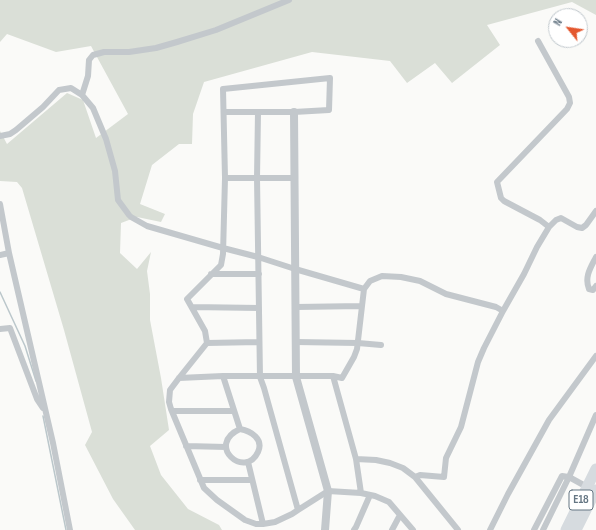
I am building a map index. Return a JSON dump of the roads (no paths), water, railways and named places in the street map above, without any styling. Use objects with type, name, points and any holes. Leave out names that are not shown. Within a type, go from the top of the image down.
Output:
[{"type":"highway","name":"E18","points":[[566,530],[596,469]]},
{"type":"highway","name":"E18","points":[[576,530],[596,490]]},
{"type":"street","points":[[82,95],[88,76],[89,60],[93,55],[104,52],[129,52],[156,48],[216,30],[290,0]]},
{"type":"street","points":[[538,41],[569,97],[570,103],[567,109],[497,182],[501,198],[504,202],[549,226]]},
{"type":"street","points":[[224,112],[294,112],[330,110],[330,78],[223,89],[225,178],[223,254],[220,264],[187,299],[205,331],[206,342],[170,390],[169,402],[200,480],[204,488],[217,500],[245,520],[256,524],[275,522],[292,514],[328,491],[361,493],[375,496],[389,502],[413,530]]},
{"type":"street","points":[[0,136],[10,134],[16,130],[43,107],[59,90],[71,88],[82,95],[93,108],[106,139],[114,171],[118,200],[128,215],[148,226],[364,289]]},
{"type":"street","points":[[258,112],[257,178],[260,377],[298,510]]},
{"type":"street","points":[[294,112],[296,377],[328,491],[325,530]]},
{"type":"street","points":[[225,178],[294,178]]},
{"type":"street","points":[[0,204],[9,253],[47,415],[70,530]]},
{"type":"street","points":[[415,477],[420,475],[444,477],[446,458],[461,428],[478,362],[503,311],[549,226],[561,218],[577,227],[582,228],[596,211]]},
{"type":"street","points":[[0,255],[9,253]]},
{"type":"street","points":[[596,256],[588,275],[587,284],[589,289],[593,290],[596,286]]},
{"type":"street","points":[[211,274],[259,274]]},
{"type":"street","points":[[179,378],[223,376],[333,376],[342,378],[354,357],[358,343],[364,289],[370,281],[382,276],[401,277],[420,281],[446,294],[496,307],[503,311]]},
{"type":"street","points":[[296,307],[362,306]]},
{"type":"street","points":[[192,307],[259,308]]},
{"type":"street","points":[[0,329],[10,328],[37,399],[47,415]]},
{"type":"street","points":[[206,342],[259,342]]},
{"type":"street","points":[[296,342],[381,345]]},
{"type":"street","points":[[490,530],[549,420],[596,356]]},
{"type":"street","points":[[223,376],[240,429]]},
{"type":"street","points":[[333,376],[356,459],[361,493]]},
{"type":"street","points":[[172,412],[234,411]]},
{"type":"street","points":[[543,530],[572,479],[596,415]]},
{"type":"street","points":[[240,429],[252,433],[256,437],[259,450],[254,458],[248,462],[241,463],[231,458],[226,447],[228,438],[240,429]]},
{"type":"street","points":[[186,446],[226,447]]},
{"type":"street","points":[[356,459],[376,460],[390,463],[402,468],[415,477],[458,530]]},
{"type":"street","points":[[248,462],[263,524]]},
{"type":"street","points":[[534,530],[562,476],[596,490]]},
{"type":"street","points":[[200,480],[252,480]]},
{"type":"street","points":[[354,530],[370,495]]},
{"type":"street","points":[[392,530],[400,515]]},
{"type":"waterway","points":[[0,292],[25,346],[36,381]]},
{"type":"waterway","points":[[43,416],[66,530]]}]
